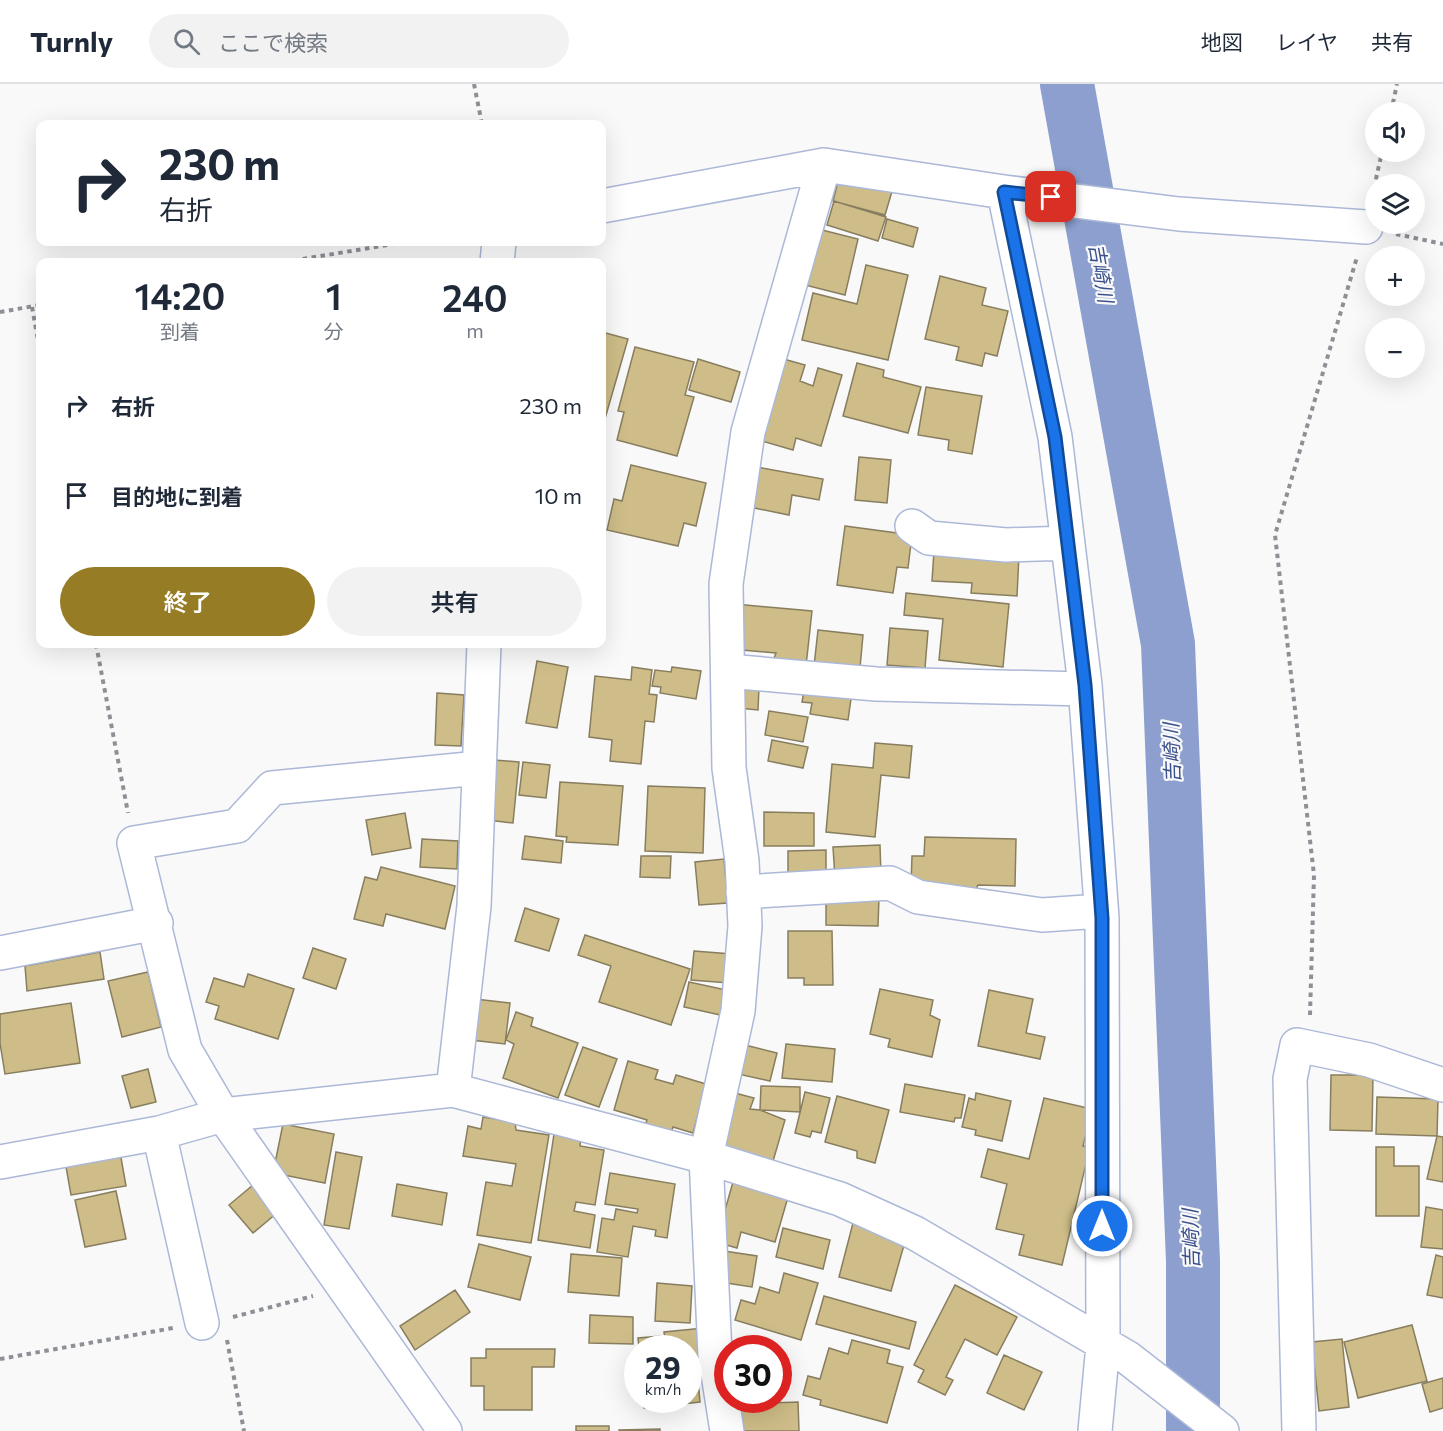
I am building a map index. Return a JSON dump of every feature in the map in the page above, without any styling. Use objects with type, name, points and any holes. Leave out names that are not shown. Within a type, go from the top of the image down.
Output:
[{"type":"street","points":[[606,205],[824,165],[1179,214],[1365,227]]},
{"type":"street","points":[[727,1431],[715,1355],[706,1157],[738,1011],[745,926],[729,768],[726,584],[748,432],[824,165]]},
{"type":"street","points":[[1017,193],[1055,437],[1068,543],[1085,689],[1101,911],[1115,1351],[1095,1431]]},
{"type":"street","points":[[912,526],[929,538],[1006,545],[1068,543]]},
{"type":"street","points":[[453,1090],[474,906],[484,648]]},
{"type":"street","points":[[728,671],[876,684],[1085,689]]},
{"type":"street","points":[[446,1431],[223,1115],[185,1050],[156,923],[134,843],[237,826],[272,789],[478,768]]},
{"type":"street","points":[[743,892],[890,883],[918,897],[1042,915],[1101,911]]},
{"type":"street","points":[[0,953],[156,923]]},
{"type":"street","points":[[1299,1431],[1290,1079],[1297,1045],[1369,1060],[1443,1085]]},
{"type":"street","points":[[0,1162],[159,1133],[223,1115],[453,1090],[706,1157],[840,1199],[915,1233],[1115,1351],[1222,1431]]},
{"type":"street","points":[[159,1133],[214,1327]]},
{"type":"path","points":[[474,84],[481,120]]},
{"type":"path","points":[[1393,102],[1397,84]]},
{"type":"path","points":[[1309,1046],[1314,875],[1275,535],[1365,230]]},
{"type":"path","points":[[1398,234],[1443,244]]},
{"type":"path","points":[[309,258],[381,246]]},
{"type":"path","points":[[0,312],[36,306]]},
{"type":"path","points":[[32,307],[36,329]]},
{"type":"path","points":[[97,648],[134,843]]},
{"type":"path","points":[[214,1327],[244,1431]]},
{"type":"building","points":[[840,174],[893,188],[885,215],[833,201]]},
{"type":"building","points":[[834,201],[886,217],[878,241],[827,225]]},
{"type":"building","points":[[887,219],[918,228],[913,247],[882,238]]},
{"type":"building","points":[[818,229],[858,239],[845,295],[805,285]]},
{"type":"building","points":[[866,265],[908,275],[888,360],[802,340],[813,293],[857,304]]},
{"type":"building","points":[[940,276],[986,288],[982,305],[1008,311],[997,356],[985,353],[982,366],[956,360],[959,347],[925,339]]},
{"type":"building","points":[[606,333],[628,339],[606,415]]},
{"type":"building","points":[[635,347],[694,362],[685,395],[694,397],[677,456],[617,440],[624,412],[618,411]]},
{"type":"building","points":[[780,358],[805,365],[800,381],[813,386],[818,368],[842,375],[821,446],[796,438],[793,450],[755,439]]},
{"type":"building","points":[[698,359],[740,372],[731,402],[689,390]]},
{"type":"building","points":[[857,363],[884,370],[883,377],[921,387],[908,433],[843,416]]},
{"type":"building","points":[[926,387],[982,396],[972,454],[948,450],[949,440],[918,435]]},
{"type":"building","points":[[859,457],[891,460],[887,503],[855,500]]},
{"type":"building","points":[[631,465],[706,483],[696,526],[684,523],[678,546],[607,530],[614,499],[622,501]]},
{"type":"building","points":[[757,467],[823,479],[819,500],[792,495],[789,515],[749,507]]},
{"type":"building","points":[[845,526],[912,535],[908,568],[897,567],[893,593],[837,585]]},
{"type":"building","points":[[934,551],[1019,555],[1017,596],[971,593],[972,583],[932,581]]},
{"type":"building","points":[[906,593],[1009,604],[1003,667],[939,660],[943,619],[904,615]]},
{"type":"building","points":[[735,604],[812,611],[806,666],[772,663],[776,653],[731,649]]},
{"type":"building","points":[[890,628],[928,631],[925,668],[887,665]]},
{"type":"building","points":[[818,630],[863,635],[859,679],[813,675]]},
{"type":"building","points":[[537,661],[568,667],[557,728],[526,723]]},
{"type":"building","points":[[632,667],[652,670],[649,694],[657,695],[654,722],[645,721],[641,764],[610,761],[612,740],[589,737],[595,676],[631,680]]},
{"type":"building","points":[[672,667],[701,671],[696,699],[660,693],[661,687],[652,686],[655,670],[671,672]]},
{"type":"building","points":[[738,685],[759,687],[758,710],[738,708]]},
{"type":"building","points":[[805,685],[852,692],[848,720],[810,714],[812,703],[802,702]]},
{"type":"building","points":[[437,693],[464,695],[461,746],[435,745]]},
{"type":"building","points":[[769,711],[808,717],[803,742],[765,735]]},
{"type":"building","points":[[772,740],[808,747],[803,768],[768,761]]},
{"type":"building","points":[[875,743],[912,746],[909,778],[881,775],[875,837],[826,832],[832,764],[873,768]]},
{"type":"building","points":[[494,760],[519,762],[513,823],[488,820]]},
{"type":"building","points":[[523,762],[550,765],[546,798],[519,795]]},
{"type":"building","points":[[560,782],[623,786],[618,845],[566,842],[567,837],[556,836]]},
{"type":"building","points":[[648,786],[705,788],[703,853],[645,851]]},
{"type":"building","points":[[764,812],[814,813],[814,846],[764,846]]},
{"type":"building","points":[[405,813],[411,848],[372,855],[366,820]]},
{"type":"building","points":[[525,836],[563,841],[561,863],[522,859]]},
{"type":"building","points":[[925,837],[1016,839],[1015,886],[978,885],[973,895],[911,885],[912,856],[924,856]]},
{"type":"building","points":[[422,839],[458,841],[457,869],[420,867]]},
{"type":"building","points":[[880,845],[881,876],[835,878],[833,847]]},
{"type":"building","points":[[826,850],[826,881],[788,882],[788,851]]},
{"type":"building","points":[[641,856],[671,856],[670,878],[640,877]]},
{"type":"building","points":[[724,859],[728,903],[699,905],[695,862]]},
{"type":"building","points":[[381,867],[455,886],[445,929],[386,914],[383,926],[354,919],[365,877],[377,880]]},
{"type":"building","points":[[826,896],[879,897],[878,926],[826,925]]},
{"type":"building","points":[[525,908],[559,919],[549,951],[515,941]]},
{"type":"building","points":[[788,931],[832,931],[833,985],[804,985],[804,978],[788,978]]},
{"type":"building","points":[[585,935],[690,969],[671,1025],[599,1002],[611,966],[578,955]]},
{"type":"building","points":[[313,948],[346,959],[336,989],[303,978]]},
{"type":"building","points":[[694,951],[732,954],[729,983],[691,980]]},
{"type":"building","points":[[100,952],[104,979],[27,991],[25,966]]},
{"type":"building","points":[[148,972],[161,1027],[122,1037],[108,981]]},
{"type":"building","points":[[248,974],[294,989],[278,1039],[215,1019],[219,1006],[206,1002],[214,978],[244,987]]},
{"type":"building","points":[[689,982],[731,991],[725,1016],[684,1007]]},
{"type":"building","points":[[880,989],[933,1000],[930,1015],[940,1020],[932,1057],[888,1047],[890,1039],[870,1034]]},
{"type":"building","points":[[989,990],[1033,999],[1026,1033],[1045,1037],[1040,1059],[978,1046]]},
{"type":"building","points":[[475,999],[510,1003],[505,1044],[471,1040]]},
{"type":"building","points":[[71,1003],[80,1063],[5,1074],[0,1043],[0,1014]]},
{"type":"building","points":[[516,1012],[533,1018],[531,1026],[578,1043],[558,1098],[503,1078],[514,1044],[506,1040]]},
{"type":"building","points":[[786,1044],[835,1049],[832,1082],[782,1078]]},
{"type":"building","points":[[745,1045],[777,1053],[770,1081],[738,1074]]},
{"type":"building","points":[[583,1047],[617,1059],[599,1107],[565,1095]]},
{"type":"building","points":[[628,1061],[658,1070],[655,1079],[673,1084],[676,1075],[706,1084],[693,1133],[673,1127],[671,1133],[645,1125],[647,1120],[614,1110]]},
{"type":"building","points":[[148,1069],[156,1102],[131,1108],[122,1076]]},
{"type":"building","points":[[1331,1075],[1373,1075],[1372,1131],[1330,1130]]},
{"type":"building","points":[[905,1084],[965,1095],[961,1118],[955,1118],[954,1122],[900,1112]]},
{"type":"building","points":[[761,1086],[800,1087],[800,1112],[760,1110]]},
{"type":"building","points":[[731,1092],[754,1098],[750,1109],[760,1110],[785,1120],[771,1168],[714,1151]]},
{"type":"building","points":[[805,1092],[830,1098],[821,1133],[812,1131],[810,1137],[795,1133]]},
{"type":"building","points":[[976,1093],[1011,1101],[1002,1141],[975,1135],[976,1130],[962,1127],[969,1098],[975,1100]]},
{"type":"building","points":[[837,1096],[889,1110],[875,1163],[857,1158],[857,1151],[825,1142]]},
{"type":"building","points":[[1377,1097],[1438,1099],[1437,1136],[1376,1134]]},
{"type":"building","points":[[1044,1098],[1092,1109],[1083,1146],[1090,1147],[1062,1265],[1019,1255],[1024,1235],[996,1229],[1007,1184],[981,1177],[988,1149],[1029,1159]]},
{"type":"building","points":[[483,1117],[515,1122],[516,1130],[549,1135],[531,1243],[477,1235],[486,1182],[512,1186],[516,1164],[463,1156],[468,1126],[481,1129]]},
{"type":"building","points":[[283,1124],[334,1134],[325,1183],[273,1173]]},
{"type":"building","points":[[554,1134],[581,1137],[580,1146],[604,1150],[595,1205],[576,1202],[574,1211],[595,1215],[590,1248],[538,1240]]},
{"type":"building","points":[[1437,1136],[1443,1137],[1443,1182],[1427,1179]]},
{"type":"building","points":[[1376,1147],[1394,1147],[1394,1166],[1419,1166],[1419,1216],[1376,1216]]},
{"type":"building","points":[[120,1152],[126,1186],[71,1195],[65,1161]]},
{"type":"building","points":[[336,1152],[362,1157],[349,1229],[324,1225]]},
{"type":"building","points":[[610,1173],[675,1184],[667,1238],[655,1236],[656,1230],[633,1226],[628,1257],[597,1252],[602,1218],[614,1220],[616,1209],[637,1213],[638,1209],[605,1204]]},
{"type":"building","points":[[733,1182],[788,1197],[775,1242],[741,1232],[737,1248],[716,1242]]},
{"type":"building","points":[[397,1184],[447,1193],[442,1225],[392,1216]]},
{"type":"building","points":[[253,1185],[277,1213],[253,1233],[229,1205]]},
{"type":"building","points":[[116,1191],[126,1239],[85,1247],[75,1200]]},
{"type":"building","points":[[1426,1207],[1443,1210],[1443,1249],[1421,1247]]},
{"type":"building","points":[[853,1223],[906,1238],[891,1291],[839,1277]]},
{"type":"building","points":[[783,1228],[830,1240],[823,1269],[776,1257]]},
{"type":"building","points":[[479,1244],[531,1257],[520,1300],[468,1287]]},
{"type":"building","points":[[724,1251],[757,1256],[752,1287],[720,1282]]},
{"type":"building","points":[[571,1254],[622,1258],[619,1296],[568,1292]]},
{"type":"building","points":[[1436,1255],[1443,1257],[1443,1298],[1427,1295]]},
{"type":"building","points":[[784,1273],[818,1283],[801,1340],[792,1337],[792,1335],[784,1335],[735,1320],[741,1300],[755,1304],[760,1287],[779,1293]]},
{"type":"building","points":[[657,1283],[692,1286],[690,1323],[655,1321]]},
{"type":"building","points":[[955,1285],[1017,1317],[997,1355],[965,1339],[946,1377],[953,1380],[945,1395],[918,1382],[924,1370],[914,1365]]},
{"type":"building","points":[[455,1290],[470,1312],[415,1350],[400,1326]]},
{"type":"building","points":[[824,1296],[916,1322],[909,1349],[816,1324]]},
{"type":"building","points":[[590,1315],[633,1317],[633,1335],[624,1335],[624,1344],[589,1343]]},
{"type":"building","points":[[1412,1325],[1427,1381],[1358,1398],[1344,1342]]},
{"type":"building","points":[[704,1328],[708,1358],[702,1358],[702,1335],[664,1335],[664,1332]]},
{"type":"building","points":[[1342,1339],[1349,1407],[1319,1411],[1312,1342]]},
{"type":"building","points":[[852,1340],[890,1350],[887,1363],[903,1367],[887,1423],[820,1405],[821,1400],[803,1395],[808,1376],[820,1379],[829,1348],[848,1354]]},
{"type":"building","points":[[486,1349],[555,1349],[554,1367],[532,1367],[532,1410],[484,1410],[484,1386],[471,1386],[471,1358],[486,1358]]},
{"type":"building","points":[[1004,1355],[1042,1372],[1024,1410],[987,1393]]},
{"type":"building","points":[[1443,1378],[1443,1408],[1430,1412],[1422,1384]]},
{"type":"building","points":[[792,1402],[798,1402],[799,1431],[740,1431],[739,1413],[792,1413]]},
{"type":"building","points":[[576,1426],[609,1426],[609,1431],[576,1431]]},
{"type":"building","points":[[660,1429],[660,1431],[619,1431],[619,1430]]},
{"type":"waterway","name":"吉崎川","points":[[1067,84],[1168,644],[1193,1261],[1193,1431]]},
{"type":"route","points":[[1051,197],[1004,192],[1055,437],[1085,685],[1102,918],[1102,1226]]}]
